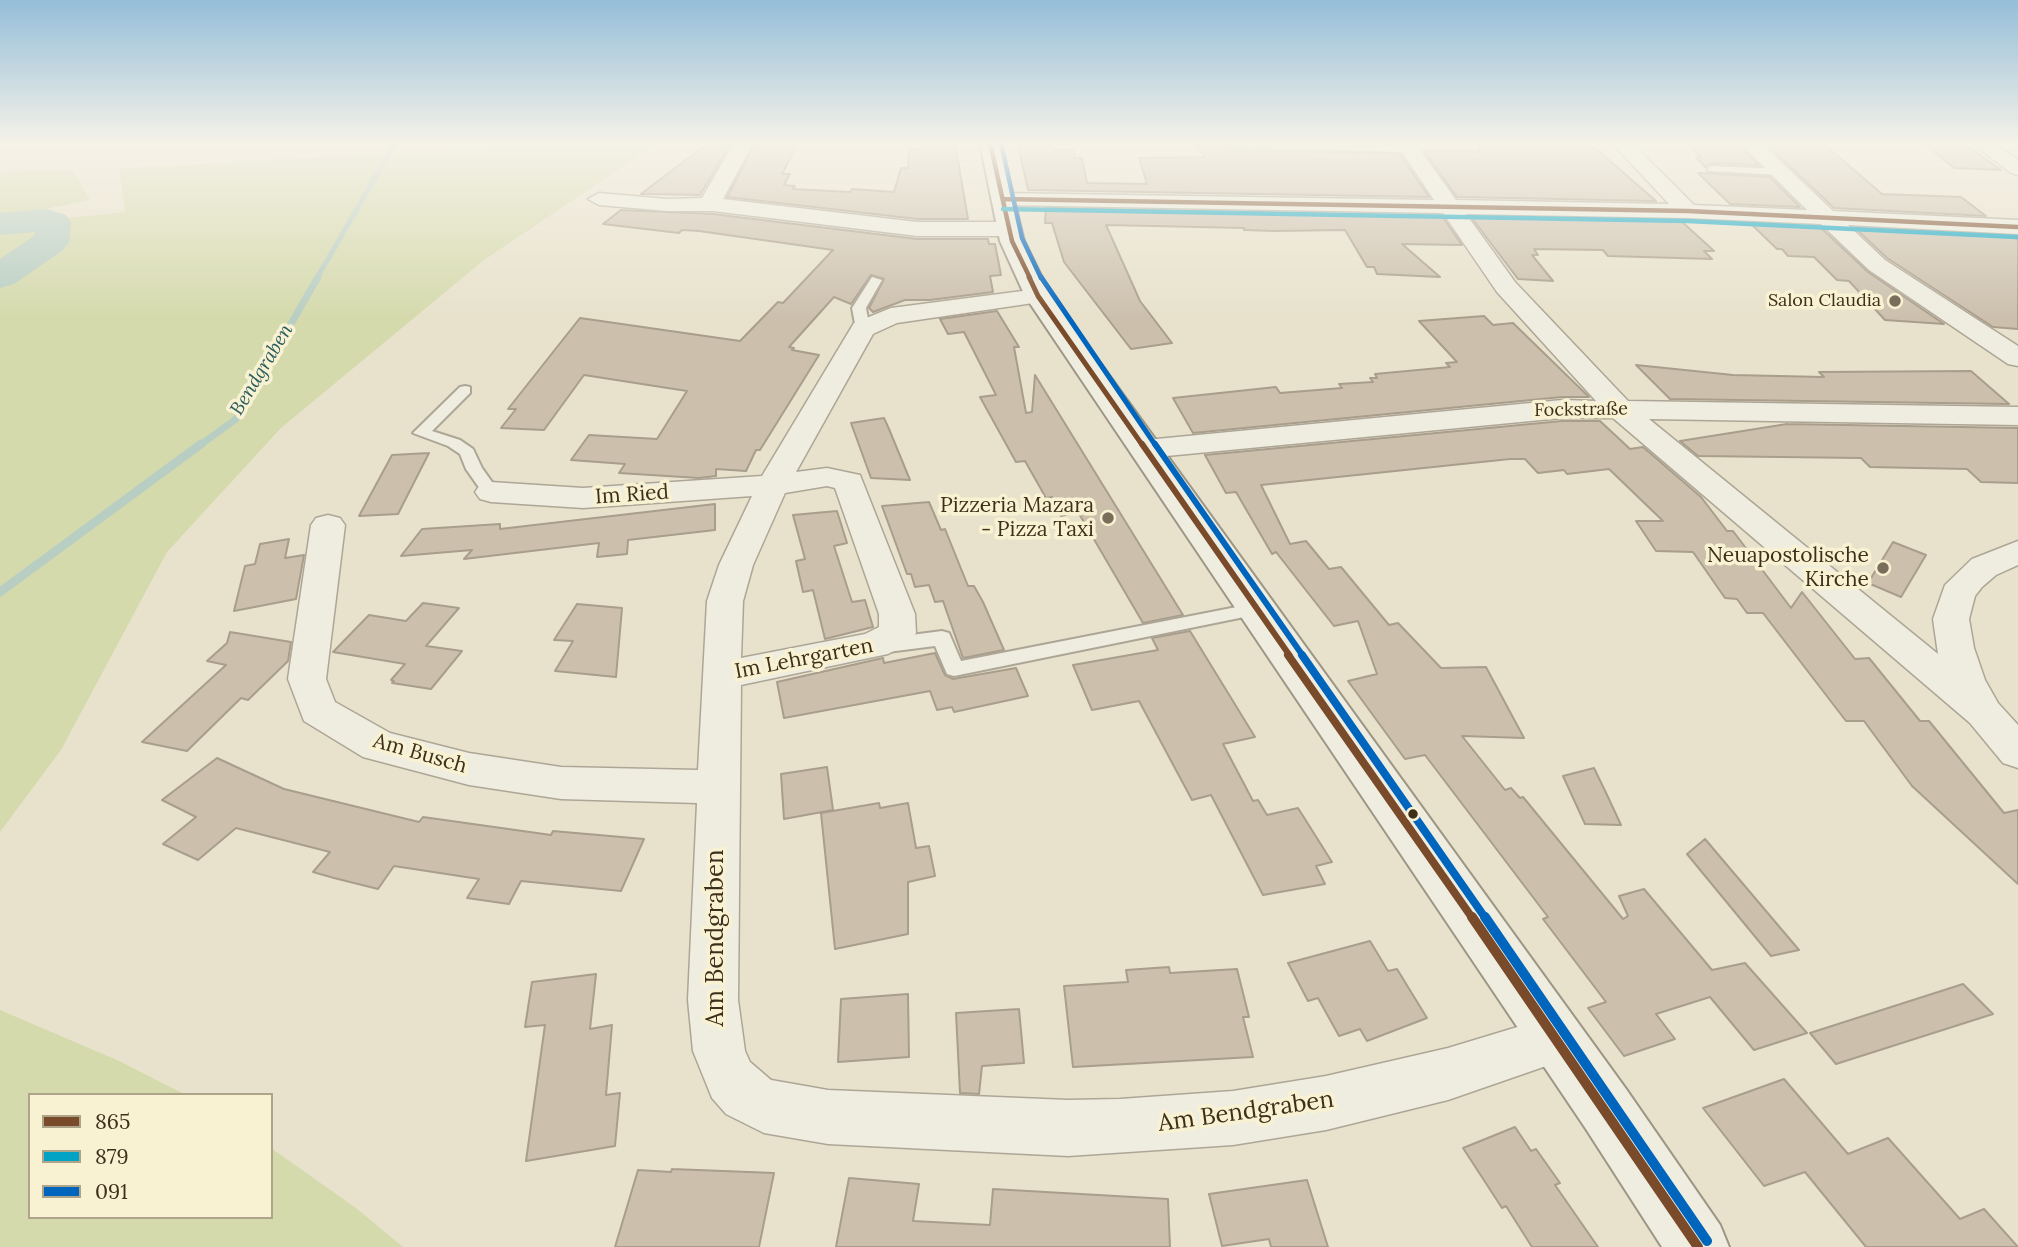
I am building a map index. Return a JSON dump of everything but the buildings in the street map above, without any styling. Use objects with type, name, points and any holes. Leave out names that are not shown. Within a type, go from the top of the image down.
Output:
[{"type":"main road","points":[[1003,201],[1020,263],[1038,296],[1557,1039],[1698,1247]]},
{"type":"street","points":[[624,201],[667,205],[715,204],[910,229],[1006,214],[1451,206],[1688,211],[2018,227]]},
{"type":"street","points":[[1447,201],[1514,297],[1619,409],[1984,713],[2018,752]]},
{"type":"street","points":[[1678,201],[1688,211]]},
{"type":"street","points":[[1809,201],[1884,271],[2018,358]]},
{"type":"street","points":[[863,328],[891,316],[1038,296]]},
{"type":"street","name":"Am Bendgraben","points":[[863,328],[773,485],[736,565],[724,601],[713,1000],[716,1038],[731,1080],[745,1095],[764,1106],[828,1116],[1054,1128],[1177,1123],[1326,1103],[1448,1074],[1557,1039]]},
{"type":"street","name":"Fockstraße","points":[[1146,449],[1505,413],[1619,409],[2018,416]]},
{"type":"street","name":"Im Lehrgarten","points":[[721,675],[875,645],[897,633],[899,620],[852,485],[833,477],[773,485]]},
{"type":"street","name":"Im Ried","points":[[491,492],[583,498],[773,485]]},
{"type":"street","name":"Am Busch","points":[[328,525],[307,679],[318,711],[378,746],[468,769],[561,783],[717,787]]},
{"type":"street","points":[[1984,713],[1960,666],[1951,629],[1952,609],[1958,593],[1970,579],[1984,567],[2018,552]]},
{"type":"lane","points":[[863,328],[859,308],[876,280]]},
{"type":"lane","points":[[465,390],[421,433],[454,443],[467,452],[474,469],[491,492]]},
{"type":"lane","points":[[875,645],[891,647],[942,638],[954,669],[1257,609]]},
{"type":"green space","points":[[0,201],[84,201],[0,218]]},
{"type":"green space","points":[[123,201],[571,201],[484,260],[281,428],[167,552],[61,750],[0,832],[0,225],[125,212]]},
{"type":"green space","points":[[0,1010],[117,1060],[182,1093],[28,1093],[28,1219],[273,1219],[273,1149],[356,1208],[403,1247],[0,1247]]},
{"type":"waterway","name":"Bendgraben","points":[[317,278],[361,201]]},
{"type":"waterway","points":[[0,224],[47,220],[53,223],[54,231],[50,242],[0,276]]},
{"type":"waterway","name":"Bendgraben","points":[[199,446],[236,419],[318,277]]},
{"type":"waterway","name":"Bendgraben","points":[[0,592],[201,444]]},
{"type":"transit line","name":"865","points":[[1003,201],[1012,241],[1038,296],[1606,1109],[1698,1247]]},
{"type":"transit line","name":"091","points":[[1014,201],[1022,238],[1047,290],[1615,1103],[1707,1241]]},
{"type":"transit line","name":"865","points":[[1128,201],[1688,211],[2018,227]]},
{"type":"transit line","name":"879","points":[[1003,209],[1688,221],[2017,237]]},
{"type":"place","name":"Salon Claudia","points":[[1895,301]]},
{"type":"place","name":"Pizzeria Mazara - Pizza Taxi","points":[[1108,518]]},
{"type":"place","name":"Neuapostolische Kirche","points":[[1883,568]]}]
